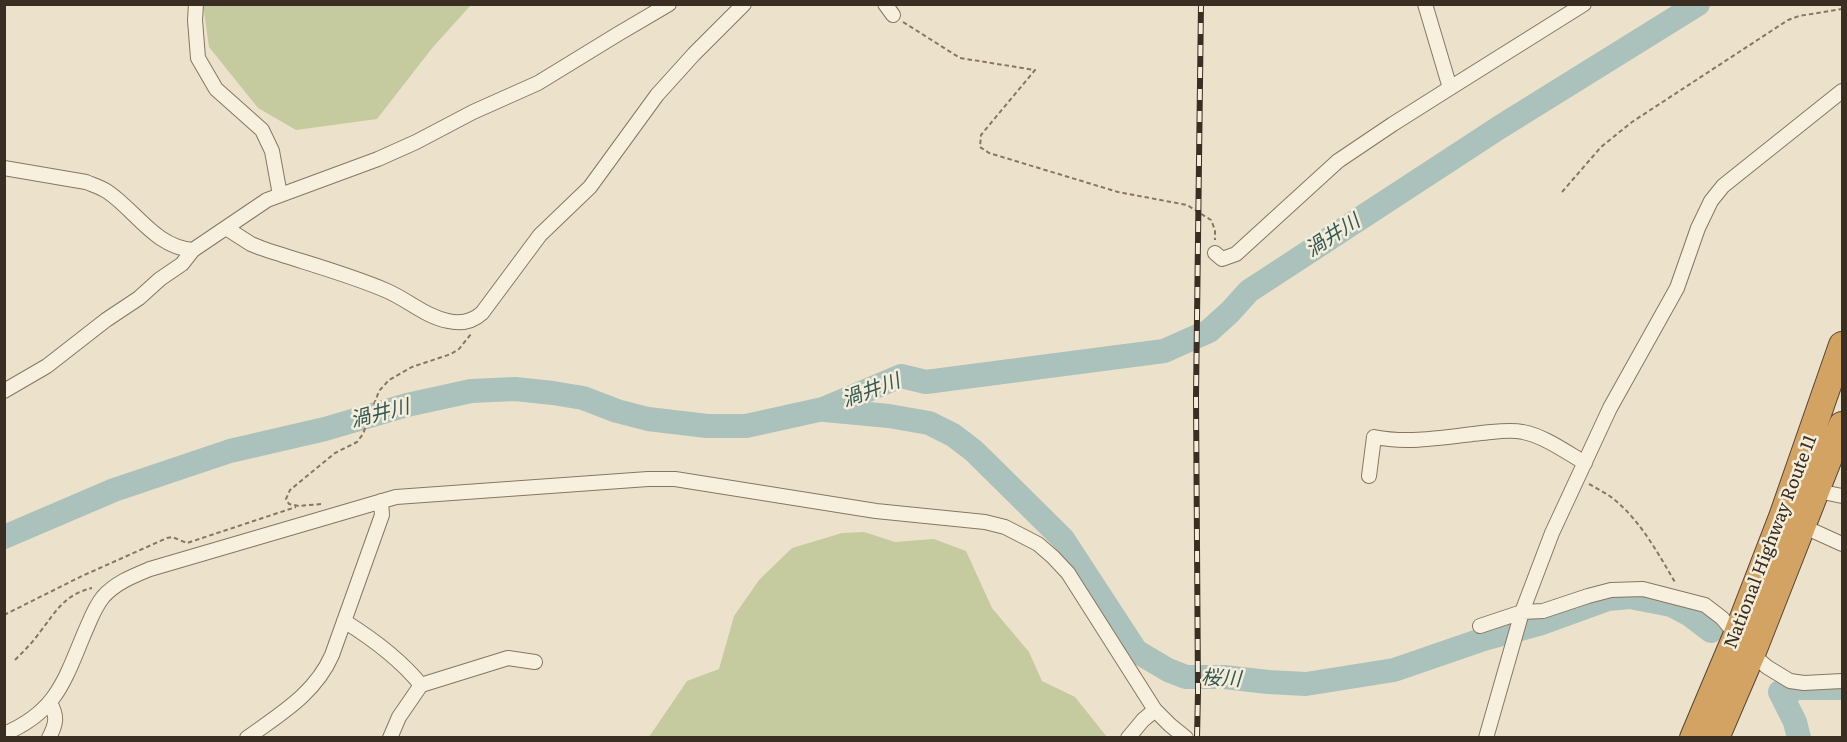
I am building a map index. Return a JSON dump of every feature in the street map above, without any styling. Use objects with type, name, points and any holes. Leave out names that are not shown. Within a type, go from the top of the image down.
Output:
[{"type":"highway","name":"National Highway Route 11","points":[[1716,738],[1744,645],[1793,522],[1842,345]]},
{"type":"highway","name":"National Highway Route 11","points":[[1793,522],[1830,494],[1842,425]]},
{"type":"highway","name":"National Highway Route 11","points":[[1694,738],[1744,645]]},
{"type":"street","points":[[196,4],[198,57],[216,89],[262,130],[272,151],[280,195]]},
{"type":"street","points":[[4,391],[47,366],[106,320],[140,298],[160,279],[182,264],[193,250],[267,200],[378,159],[538,83],[669,4]]},
{"type":"street","points":[[226,228],[251,244],[387,291],[438,318],[460,322],[473,321],[482,313],[540,235],[590,187],[657,95],[744,4]]},
{"type":"street","points":[[1425,4],[1450,88]]},
{"type":"street","points":[[1215,253],[1222,260],[1236,254],[1338,161],[1584,4]]},
{"type":"street","points":[[1486,738],[1521,616],[1552,533],[1610,408],[1677,288],[1698,228],[1711,201],[1723,186],[1842,92]]},
{"type":"street","points":[[4,168],[98,186],[158,236],[181,249],[193,250]]},
{"type":"street","points":[[1369,476],[1374,437],[1387,440],[1408,440],[1507,430],[1525,432],[1585,463]]},
{"type":"street","points":[[4,734],[32,720],[50,703],[64,682],[96,607],[104,596],[116,585],[150,569],[381,501],[407,496],[648,478],[675,479],[876,511],[985,522],[1005,527],[1038,544],[1068,573],[1155,710],[1186,738]]},
{"type":"street","points":[[247,738],[296,702],[313,686],[328,664],[382,515],[381,501]]},
{"type":"street","points":[[1793,522],[1842,544]]},
{"type":"street","points":[[1480,626],[1543,611],[1611,590],[1643,589],[1705,605],[1722,618],[1744,645],[1767,667],[1790,681],[1804,683],[1842,681]]},
{"type":"street","points":[[344,621],[409,669],[421,685]]},
{"type":"street","points":[[390,738],[399,717],[421,685],[508,658],[535,662]]},
{"type":"street","points":[[49,738],[55,721],[55,712],[50,703]]},
{"type":"street","points":[[1128,738],[1155,710]]},
{"type":"path","points":[[1562,192],[1601,147],[1632,122],[1788,20],[1842,9]]},
{"type":"path","points":[[889,10],[960,58],[1035,70],[981,135],[980,147],[989,153],[1118,192],[1187,205],[1211,220],[1215,230],[1215,253]]},
{"type":"path","points":[[330,503],[299,506],[289,504],[286,499],[290,490],[335,453],[357,442],[363,434],[383,385],[412,366],[451,354],[459,349],[471,335],[473,321]]},
{"type":"path","points":[[1578,477],[1616,501],[1646,534],[1684,600]]},
{"type":"path","points":[[15,660],[41,631],[59,606],[73,595],[90,588],[116,585]]},
{"type":"green space","points":[[203,5],[471,5],[433,47],[377,119],[296,130],[258,108],[209,47]]},
{"type":"green space","points":[[864,532],[895,542],[934,539],[966,551],[992,608],[1029,652],[1042,681],[1075,697],[1107,737],[649,737],[687,681],[719,669],[734,616],[759,580],[792,548],[842,533]]},
{"type":"waterway","name":"渦井川","points":[[4,537],[114,490],[230,451],[325,429],[407,405],[471,391],[515,389],[553,393],[583,398],[617,411],[648,419],[707,426],[746,426],[823,409],[901,376],[926,382],[1164,351],[1209,331],[1249,291],[1500,127],[1698,4]]},
{"type":"waterway","name":"桜川","points":[[825,410],[889,416],[929,423],[953,435],[974,451],[1063,539],[1136,651],[1168,670],[1186,677],[1224,677],[1306,684],[1394,670],[1484,639],[1539,624],[1608,599],[1630,597],[1671,605],[1690,615],[1711,631]]},
{"type":"waterway","points":[[1780,692],[1800,688],[1842,688]]},
{"type":"waterway","points":[[1780,692],[1795,722],[1799,738]]},
{"type":"railway","points":[[1197,738],[1196,397],[1201,4]]}]
